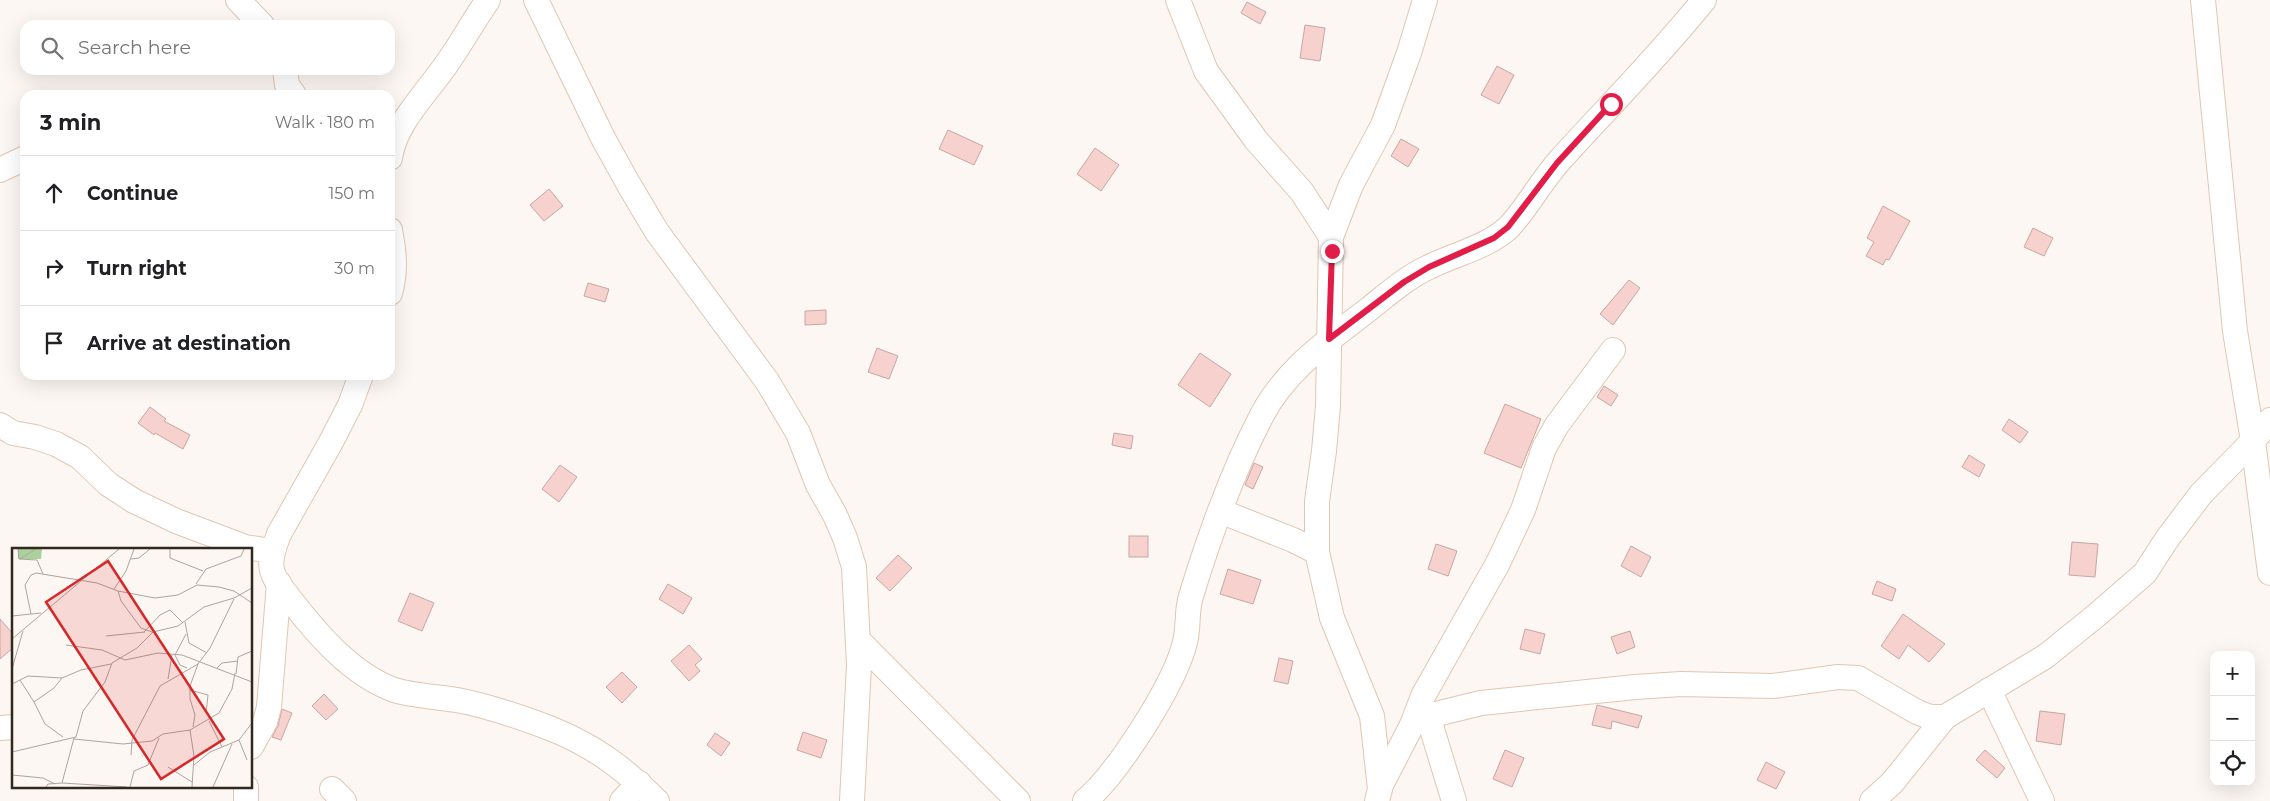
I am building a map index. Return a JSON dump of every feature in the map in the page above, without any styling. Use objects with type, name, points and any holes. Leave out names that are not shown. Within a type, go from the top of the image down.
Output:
[{"type":"street","points":[[238,0],[257,20]]},
{"type":"street","points":[[395,141],[408,118],[448,63],[488,0]]},
{"type":"street","points":[[536,0],[604,140],[648,216],[767,381],[798,433],[818,485],[835,515],[854,567],[860,665],[852,801]]},
{"type":"street","points":[[1178,0],[1206,71],[1256,140],[1302,192],[1331,237]]},
{"type":"street","points":[[1378,795],[1372,716],[1332,618],[1317,552],[1317,502],[1327,415],[1331,237],[1352,185],[1383,125],[1409,53],[1425,0]]},
{"type":"street","points":[[1085,801],[1112,771],[1155,708],[1177,664],[1186,640],[1186,623],[1190,600],[1231,481],[1263,413],[1290,373],[1329,339],[1404,282],[1429,267],[1494,238],[1508,227],[1557,163],[1681,28],[1704,0]]},
{"type":"street","points":[[2203,0],[2235,331],[2253,441],[2270,573]]},
{"type":"street","points":[[286,75],[287,86],[290,90]]},
{"type":"street","points":[[0,170],[20,160]]},
{"type":"street","points":[[1378,795],[1420,720],[1423,696],[1498,563],[1523,510],[1544,448],[1557,425],[1613,350]]},
{"type":"street","points":[[359,380],[350,405],[279,534],[272,551],[271,569],[279,583],[310,625],[348,662],[380,684],[397,691],[472,703],[552,729],[602,754],[639,783],[657,801]]},
{"type":"street","points":[[1872,801],[1892,783],[1945,717],[2046,656],[2145,573],[2201,494],[2253,441],[2270,420]]},
{"type":"street","points":[[0,425],[13,433],[35,437],[56,444],[80,457],[108,484],[134,501],[176,521],[252,548]]},
{"type":"street","points":[[1220,510],[1317,552]]},
{"type":"street","points":[[252,548],[272,551]]},
{"type":"street","points":[[252,745],[265,722],[269,707],[279,583]]},
{"type":"street","points":[[858,640],[1018,801]]},
{"type":"street","points":[[1420,720],[1480,703],[1634,687],[1681,684],[1773,686],[1838,677],[1858,678],[1917,712],[1930,717],[1945,717]]},
{"type":"street","points":[[1989,690],[2042,801]]},
{"type":"street","points":[[1420,720],[1454,801]]},
{"type":"street","points":[[622,801],[639,783]]},
{"type":"street","points":[[246,788],[246,801]]},
{"type":"building","points":[[1247,2],[1266,12],[1260,24],[1241,13]]},
{"type":"building","points":[[1305,25],[1325,28],[1320,61],[1300,58]]},
{"type":"building","points":[[1497,66],[1514,75],[1499,104],[1481,95]]},
{"type":"building","points":[[948,130],[983,146],[974,165],[939,149]]},
{"type":"building","points":[[1401,139],[1419,149],[1408,167],[1391,156]]},
{"type":"building","points":[[1095,148],[1119,165],[1101,191],[1077,174]]},
{"type":"building","points":[[549,189],[563,206],[544,221],[530,205]]},
{"type":"building","points":[[1883,206],[1910,221],[1889,260],[1886,259],[1883,265],[1866,256],[1874,242],[1867,238]]},
{"type":"building","points":[[2033,228],[2053,238],[2044,256],[2024,247]]},
{"type":"building","points":[[1629,280],[1640,288],[1613,325],[1600,314]]},
{"type":"building","points":[[588,283],[609,289],[605,302],[584,296]]},
{"type":"building","points":[[826,310],[826,324],[805,325],[805,311]]},
{"type":"building","points":[[877,348],[898,356],[889,379],[868,372]]},
{"type":"building","points":[[1200,353],[1231,374],[1210,407],[1178,385]]},
{"type":"building","points":[[1604,386],[1618,395],[1611,406],[1597,397]]},
{"type":"building","points":[[1505,404],[1541,419],[1521,468],[1484,453]]},
{"type":"building","points":[[150,407],[166,419],[164,421],[190,435],[183,449],[155,433],[154,435],[138,423]]},
{"type":"building","points":[[2009,419],[2028,432],[2020,443],[2002,430]]},
{"type":"building","points":[[1114,433],[1133,436],[1131,449],[1112,445]]},
{"type":"building","points":[[1969,455],[1985,465],[1979,477],[1962,467]]},
{"type":"building","points":[[1254,463],[1263,467],[1253,489],[1245,485]]},
{"type":"building","points":[[560,465],[577,477],[559,502],[542,489]]},
{"type":"building","points":[[1129,536],[1148,536],[1148,557],[1129,557]]},
{"type":"building","points":[[2072,542],[2098,544],[2095,577],[2069,575]]},
{"type":"building","points":[[1436,544],[1457,551],[1448,576],[1428,569]]},
{"type":"building","points":[[1631,546],[1651,557],[1641,577],[1621,566]]},
{"type":"building","points":[[898,555],[912,568],[890,591],[876,578]]},
{"type":"building","points":[[1228,569],[1261,580],[1253,604],[1220,594]]},
{"type":"building","points":[[1877,581],[1896,589],[1892,601],[1872,594]]},
{"type":"building","points":[[668,584],[692,598],[683,614],[659,599]]},
{"type":"building","points":[[410,593],[434,603],[422,631],[398,621]]},
{"type":"building","points":[[1903,614],[1945,644],[1929,662],[1908,645],[1899,659],[1881,646]]},
{"type":"building","points":[[0,619],[12,633],[12,649],[0,659]]},
{"type":"building","points":[[1525,629],[1545,634],[1540,654],[1520,649]]},
{"type":"building","points":[[1630,631],[1635,647],[1617,654],[1611,637]]},
{"type":"building","points":[[689,645],[702,659],[695,665],[700,671],[689,681],[671,661]]},
{"type":"building","points":[[1279,658],[1293,661],[1288,684],[1274,681]]},
{"type":"building","points":[[622,672],[637,687],[622,703],[606,687]]},
{"type":"building","points":[[324,694],[338,709],[326,720],[312,706]]},
{"type":"building","points":[[1597,705],[1642,716],[1638,728],[1612,721],[1611,729],[1592,725]]},
{"type":"building","points":[[282,709],[292,713],[281,740],[272,737],[278,726]]},
{"type":"building","points":[[2040,711],[2065,714],[2061,745],[2036,741]]},
{"type":"building","points":[[803,732],[827,740],[821,758],[797,750]]},
{"type":"building","points":[[715,733],[730,743],[721,756],[707,745]]},
{"type":"building","points":[[1505,750],[1524,758],[1512,787],[1493,779]]},
{"type":"building","points":[[1985,750],[2005,768],[1997,778],[1976,760]]},
{"type":"building","points":[[1766,762],[1785,772],[1776,789],[1757,780]]},
{"type":"route","points":[[1332,251],[1329,339],[1404,282],[1429,267],[1494,238],[1508,227],[1557,163],[1611,104]]}]
